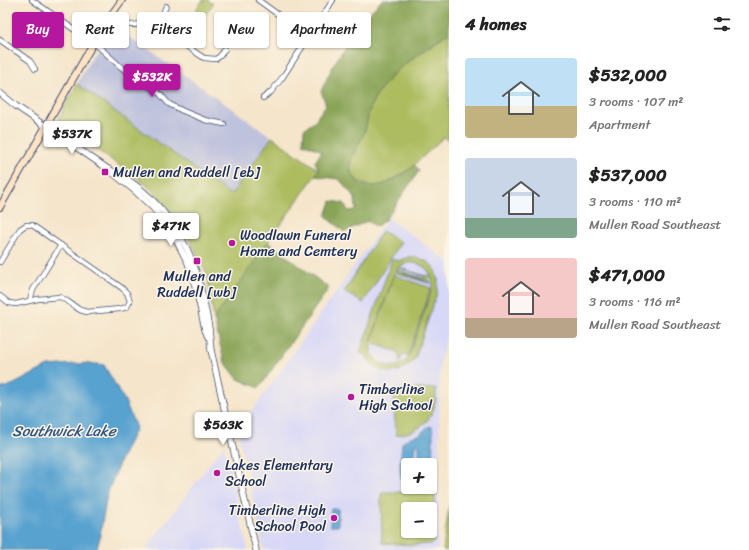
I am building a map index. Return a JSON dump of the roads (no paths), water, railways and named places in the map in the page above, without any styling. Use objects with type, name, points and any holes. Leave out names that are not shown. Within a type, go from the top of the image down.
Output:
[{"type":"main road","points":[[113,12],[122,0]]},
{"type":"main road","points":[[0,207],[90,48]]},
{"type":"street","points":[[32,0],[72,28]]},
{"type":"street","points":[[258,0],[277,14]]},
{"type":"street","points":[[265,5],[268,0]]},
{"type":"street","points":[[325,12],[333,0]]},
{"type":"street","points":[[164,12],[166,6]]},
{"type":"street","points":[[0,40],[30,61],[35,69]]},
{"type":"street","points":[[100,48],[114,59],[122,68],[160,94],[169,104],[205,120],[224,124]]},
{"type":"street","points":[[189,48],[204,58],[216,59],[225,49]]},
{"type":"street","points":[[263,98],[271,92],[282,78],[302,48]]},
{"type":"street","points":[[0,94],[108,169],[134,190],[154,209],[173,234],[183,252],[197,292],[205,330],[209,339],[256,550]]},
{"type":"street","points":[[0,262],[20,229],[26,225],[32,225],[122,288],[130,301],[128,305],[120,309],[87,312],[80,310],[60,297],[30,300],[20,304],[12,304],[0,296]]},
{"type":"street","points":[[30,300],[33,290],[61,245]]},
{"type":"water","name":"Southwick Lake","points":[[89,363],[104,365],[125,401],[136,428],[120,461],[107,495],[96,550],[0,550],[0,389],[14,384],[48,366]]},
{"type":"water","points":[[429,426],[432,427],[432,458],[419,458],[419,446],[417,444],[415,445],[414,458],[401,458],[401,479],[400,461],[402,443],[410,437],[419,435]]},
{"type":"water","name":"Timberline High School Pool","points":[[331,509],[338,509],[338,526],[330,526]]},
{"type":"place","name":"Mullen and Ruddell [eb]","points":[[105,172]]},
{"type":"place","name":"Woodlawn Funeral Home and Cemtery","points":[[232,243]]},
{"type":"place","name":"Mullen and Ruddell [wb]","points":[[197,261]]},
{"type":"place","name":"Timberline High School","points":[[351,397]]},
{"type":"place","name":"Lakes Elementary School","points":[[217,473]]},
{"type":"place","name":"Timberline High School Pool","points":[[334,518]]}]
